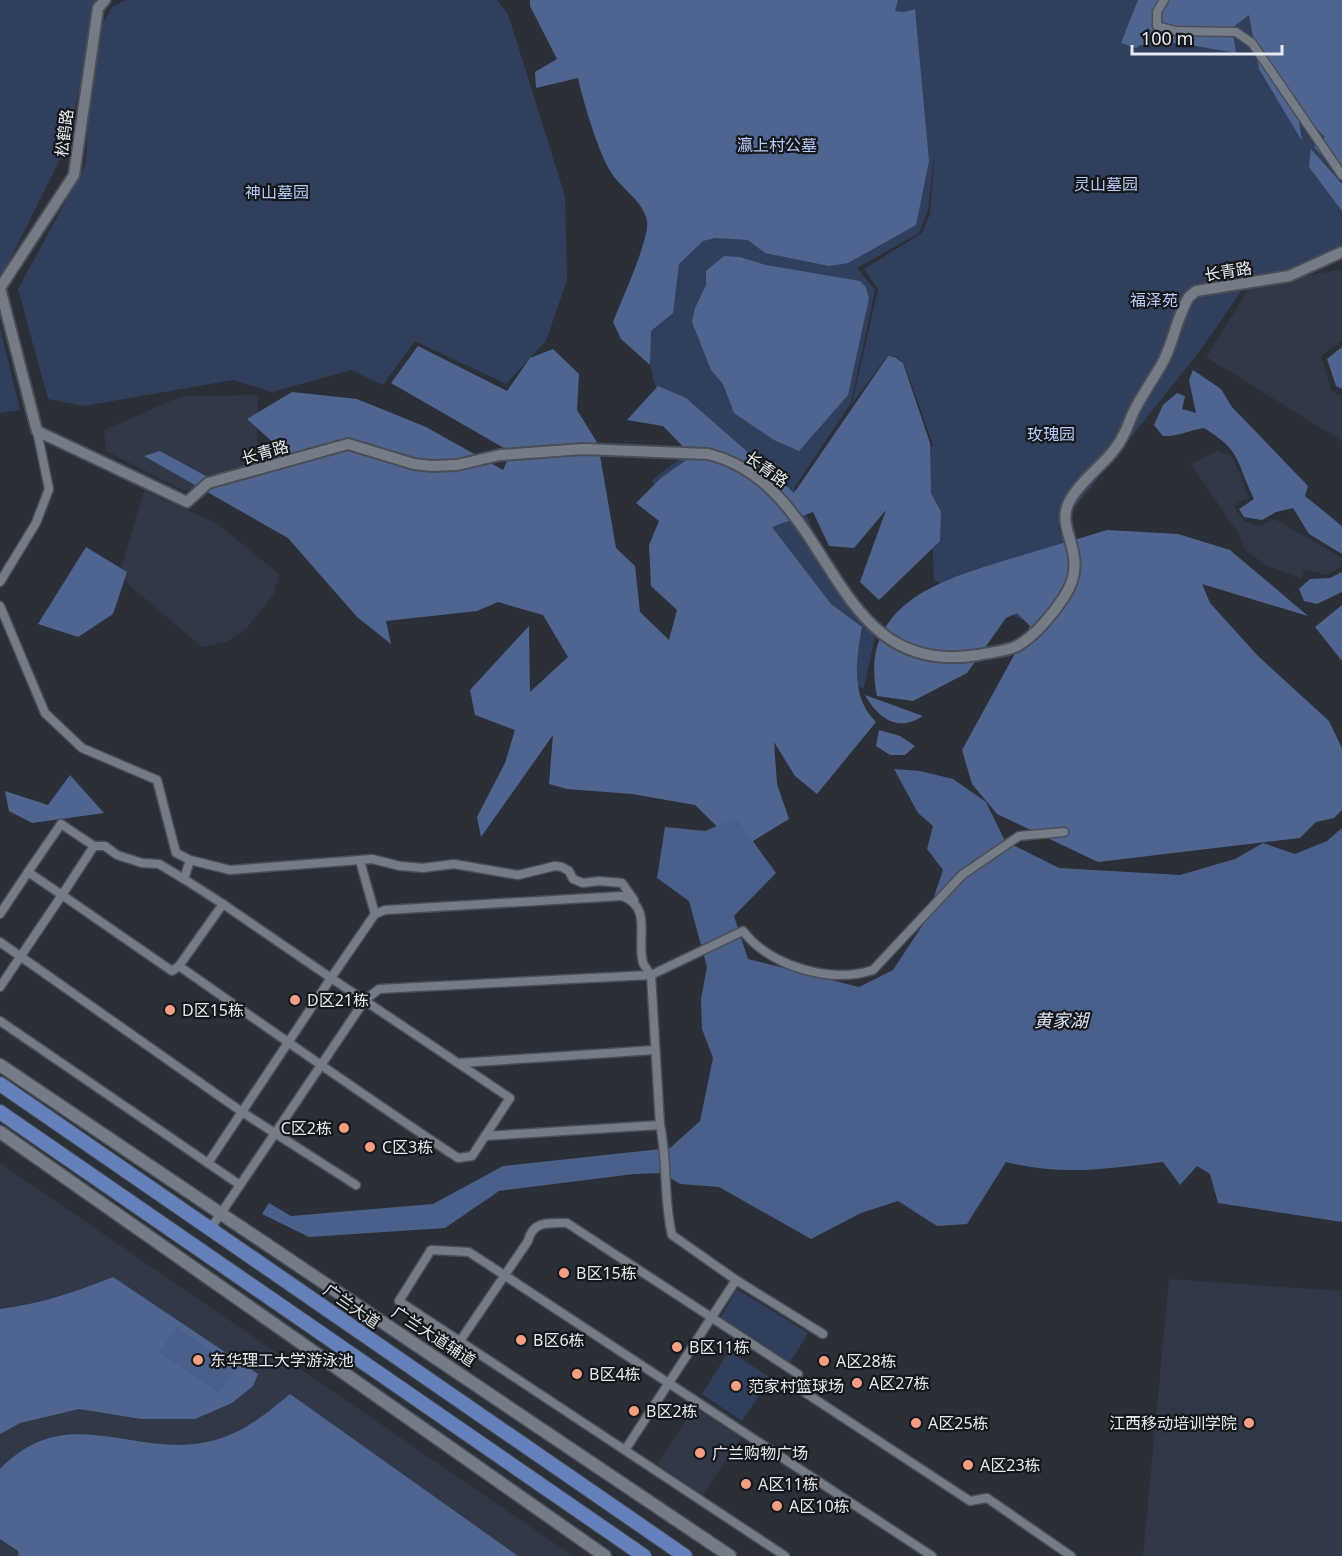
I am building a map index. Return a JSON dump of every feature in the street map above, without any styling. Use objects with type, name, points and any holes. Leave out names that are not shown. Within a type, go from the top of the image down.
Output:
[{"type":"main road","name":"广兰大道辅道","points":[[0,1065],[220,1215],[503,1401],[730,1556]]},
{"type":"main road","name":"广兰大道","points":[[0,1084],[685,1556]]},
{"type":"main road","points":[[0,1112],[644,1556]]},
{"type":"main road","points":[[0,1132],[427,1434],[605,1556]]},
{"type":"street","name":"松鹤路","points":[[0,288],[74,175],[98,8],[105,0]]},
{"type":"street","points":[[1164,0],[1157,12],[1157,26],[1176,31],[1236,32],[1252,43],[1342,175]]},
{"type":"street","name":"长青路","points":[[37,431],[188,502],[208,483],[348,444],[414,464],[432,466],[457,465],[500,456],[583,449],[708,454],[727,459],[771,487],[804,526],[854,607],[888,637],[905,648],[949,656],[972,655],[1016,646],[1035,633],[1064,597],[1076,564],[1075,551],[1065,524],[1068,503],[1122,438],[1133,412],[1164,360],[1189,297],[1196,291],[1289,276],[1342,252]]},
{"type":"street","points":[[0,288],[37,431],[49,489],[36,523],[0,582]]},
{"type":"street","points":[[0,606],[45,713],[82,748],[157,780],[176,853],[190,860],[230,870],[381,860],[400,866],[423,868],[454,864],[518,875],[547,866],[562,867],[577,881],[622,883],[640,908],[643,963],[651,975],[660,1125],[664,1146],[666,1209],[672,1235],[736,1280],[823,1334]]},
{"type":"street","points":[[0,914],[61,824],[94,846],[105,846],[117,855],[142,863],[159,864],[184,879],[510,1098],[472,1156],[458,1158],[319,1066],[179,966]]},
{"type":"street","points":[[211,1228],[365,1000],[379,989],[651,975],[743,931],[754,945],[771,958],[787,964],[838,974],[862,974],[873,970],[962,875],[1019,836],[1064,832]]},
{"type":"street","points":[[0,987],[94,846]]},
{"type":"street","points":[[184,879],[190,860]]},
{"type":"street","points":[[360,861],[375,914]]},
{"type":"street","points":[[28,872],[172,971],[179,966],[222,904]]},
{"type":"street","points":[[208,1163],[375,914],[385,910],[614,897],[634,900]]},
{"type":"street","points":[[0,942],[242,1112],[356,1185]]},
{"type":"street","points":[[0,1021],[240,1185]]},
{"type":"street","points":[[459,1063],[655,1050]]},
{"type":"street","points":[[484,1136],[660,1125]]},
{"type":"street","points":[[460,1341],[528,1241],[533,1228],[541,1223],[567,1223],[798,1374]]},
{"type":"street","points":[[785,1556],[399,1301],[431,1250],[468,1252],[932,1556]]},
{"type":"street","points":[[625,1450],[736,1280]]},
{"type":"street","points":[[792,1384],[970,1501],[987,1498],[1071,1556]]},
{"type":"shaded area","points":[[1342,269],[1342,340],[1321,356],[1331,390],[1342,396],[1342,441],[1206,357],[1250,287]]},
{"type":"shaded area","points":[[258,395],[257,463],[185,491],[106,451],[104,430],[182,396]]},
{"type":"shaded area","points":[[1217,451],[1232,456],[1249,498],[1233,505],[1244,521],[1261,526],[1275,519],[1342,558],[1342,566],[1327,575],[1304,570],[1302,579],[1266,565],[1245,550],[1238,533],[1191,464]]},
{"type":"shaded area","points":[[144,491],[215,522],[279,574],[274,594],[246,629],[226,642],[202,647],[129,585],[121,569]]},
{"type":"shaded area","points":[[0,1163],[573,1556],[0,1556]]},
{"type":"shaded area","name":"江西移动培训学院","points":[[1169,1279],[1342,1291],[1342,1556],[1143,1556]]},
{"type":"shaded area","name":"广兰购物广场","points":[[694,1407],[741,1437],[703,1495],[657,1465]]},
{"type":"green space","points":[[0,0],[98,0],[67,145],[0,280]]},
{"type":"green space","name":"神山墓园","points":[[127,0],[497,0],[508,14],[565,196],[567,280],[546,341],[506,384],[415,341],[383,385],[351,370],[272,392],[233,380],[84,406],[48,399],[18,289],[86,164],[90,75],[97,33],[113,6]]},
{"type":"green space","name":"瀛上村公墓","points":[[530,0],[898,0],[895,11],[904,12],[915,9],[929,161],[916,225],[848,263],[829,266],[765,253],[748,240],[715,238],[703,241],[679,264],[673,313],[651,331],[650,365],[621,339],[613,322],[644,241],[647,229],[645,214],[616,180],[607,165],[592,128],[578,78],[536,88],[535,72],[557,59],[530,6]]},
{"type":"green space","points":[[565,0],[923,0],[923,3],[924,0],[1241,0],[1342,150],[1342,253],[1244,287],[1200,351],[1058,528],[1074,560],[1034,625],[934,580],[928,449],[933,445],[904,363],[895,356],[887,356],[852,404],[878,289],[864,269],[922,233],[930,214],[935,150],[928,210],[919,233],[857,268],[875,290],[851,403],[794,488],[816,536],[876,632],[864,688],[843,684],[678,542],[652,480],[695,447],[670,425],[653,379],[644,329],[653,230]]},
{"type":"green space","points":[[1138,0],[1342,0],[1342,177],[1314,147],[1325,137],[1309,121],[1299,122],[1302,141],[1259,69],[1249,15],[1232,28],[1236,53],[1179,43],[1141,45],[1136,48],[1121,43]]},
{"type":"green space","points":[[1311,149],[1342,184],[1342,211],[1309,167]]},
{"type":"green space","points":[[724,256],[740,257],[766,265],[860,281],[865,286],[869,298],[848,395],[799,451],[774,440],[734,413],[723,384],[711,370],[692,322],[695,308],[706,285],[706,271]]},
{"type":"green space","points":[[0,328],[20,410],[0,413]]},
{"type":"green space","points":[[418,346],[507,391],[530,358],[553,349],[579,374],[577,410],[598,444],[616,548],[635,566],[640,612],[669,640],[677,610],[651,586],[649,545],[659,521],[636,503],[661,478],[692,456],[663,426],[627,420],[658,386],[686,398],[794,493],[888,356],[895,357],[903,363],[930,443],[931,493],[941,512],[940,541],[879,600],[860,582],[886,510],[854,548],[829,546],[813,512],[772,527],[831,604],[862,627],[857,677],[862,701],[876,722],[817,794],[795,776],[774,742],[777,784],[789,819],[740,849],[695,805],[632,794],[567,789],[549,784],[553,735],[481,837],[477,817],[505,763],[515,730],[475,715],[470,690],[529,626],[530,692],[568,657],[543,615],[498,602],[477,611],[386,621],[391,644],[357,617],[288,538],[144,456],[160,451],[215,481],[259,472],[277,446],[247,419],[292,392],[357,399],[426,427],[503,470],[511,452],[391,383]]},
{"type":"green space","points":[[1342,347],[1342,389],[1336,386],[1327,359]]},
{"type":"green space","points":[[1193,370],[1221,389],[1232,407],[1308,486],[1305,496],[1342,526],[1342,554],[1309,534],[1293,508],[1276,512],[1262,520],[1244,517],[1239,509],[1254,499],[1232,451],[1216,436],[1204,428],[1163,436],[1154,425],[1163,405],[1177,393],[1185,396],[1182,409],[1196,413],[1189,380]]},
{"type":"green space","points":[[1107,530],[1178,534],[1230,550],[1308,616],[1202,584],[1210,603],[1258,656],[1329,721],[1342,748],[1342,810],[1334,818],[1316,822],[1300,838],[1098,862],[997,814],[972,784],[962,750],[1030,626],[1017,613],[1006,618],[967,673],[913,701],[877,696],[874,665],[880,639],[892,618],[910,601],[932,587],[957,576]]},
{"type":"green space","points":[[86,547],[127,572],[113,614],[78,637],[38,624]]},
{"type":"green space","points":[[1342,572],[1342,592],[1317,604],[1304,601],[1299,589],[1310,579],[1330,578]]},
{"type":"green space","points":[[1342,605],[1342,661],[1315,627]]},
{"type":"green space","points":[[865,695],[923,716],[914,721],[897,723],[882,716]]},
{"type":"green space","points":[[879,730],[900,736],[915,746],[905,755],[890,755],[876,746]]},
{"type":"green space","points":[[70,775],[104,813],[32,823],[9,811],[5,791],[48,805]]},
{"type":"green space","points":[[113,1277],[258,1374],[253,1386],[232,1403],[195,1419],[141,1419],[79,1409],[20,1423],[0,1434],[0,1309],[57,1297]]},
{"type":"green space","points":[[737,1289],[808,1333],[789,1364],[720,1318]]},
{"type":"green space","name":"范家村篮球场","points":[[729,1351],[771,1378],[742,1421],[702,1394]]},
{"type":"green space","points":[[290,1394],[518,1556],[19,1556],[18,1551],[0,1539],[0,1469],[25,1449],[50,1438],[75,1434],[179,1445],[207,1442],[241,1430]]},
{"type":"water","name":"黄家湖","points":[[894,769],[920,771],[953,779],[986,802],[1005,841],[1059,868],[1180,875],[1235,859],[1263,843],[1295,854],[1327,841],[1342,828],[1342,1222],[1218,1203],[1210,1174],[1197,1166],[1180,1185],[1163,1162],[1103,1169],[1066,1170],[1006,1162],[967,1224],[937,1226],[898,1201],[861,1213],[811,1239],[719,1187],[680,1184],[662,1173],[634,1174],[499,1191],[445,1228],[309,1237],[262,1214],[269,1203],[291,1216],[433,1204],[503,1166],[670,1148],[700,1121],[713,1058],[702,1029],[701,999],[707,967],[689,901],[657,878],[665,827],[705,831],[736,818],[776,873],[734,916],[748,959],[859,987],[893,970],[926,920],[943,870],[927,849],[933,826],[918,813]]},
{"type":"water","name":"东华理工大学游泳池","points":[[177,1327],[236,1369],[219,1393],[159,1352]]},
{"type":"place","name":"D区21栋","points":[[295,1000]]},
{"type":"place","name":"D区15栋","points":[[170,1010]]},
{"type":"place","name":"C区2栋","points":[[344,1128]]},
{"type":"place","name":"C区3栋","points":[[370,1147]]},
{"type":"place","name":"B区15栋","points":[[564,1273]]},
{"type":"place","name":"B区6栋","points":[[521,1340]]},
{"type":"place","name":"B区11栋","points":[[677,1347]]},
{"type":"place","name":"东华理工大学游泳池","points":[[198,1360]]},
{"type":"place","name":"A区28栋","points":[[824,1361]]},
{"type":"place","name":"B区4栋","points":[[577,1374]]},
{"type":"place","name":"A区27栋","points":[[857,1383]]},
{"type":"place","name":"范家村篮球场","points":[[736,1386]]},
{"type":"place","name":"B区2栋","points":[[634,1411]]},
{"type":"place","name":"A区25栋","points":[[916,1423]]},
{"type":"place","name":"江西移动培训学院","points":[[1249,1423]]},
{"type":"place","name":"广兰购物广场","points":[[700,1453]]},
{"type":"place","name":"A区23栋","points":[[968,1465]]},
{"type":"place","name":"A区11栋","points":[[746,1484]]},
{"type":"place","name":"A区10栋","points":[[777,1506]]},
{"type":"park label","name":"灵山墓园","points":[[1106,184]]},
{"type":"park label","name":"福泽苑","points":[[1154,300]]},
{"type":"park label","name":"玫瑰园","points":[[1051,434]]}]
